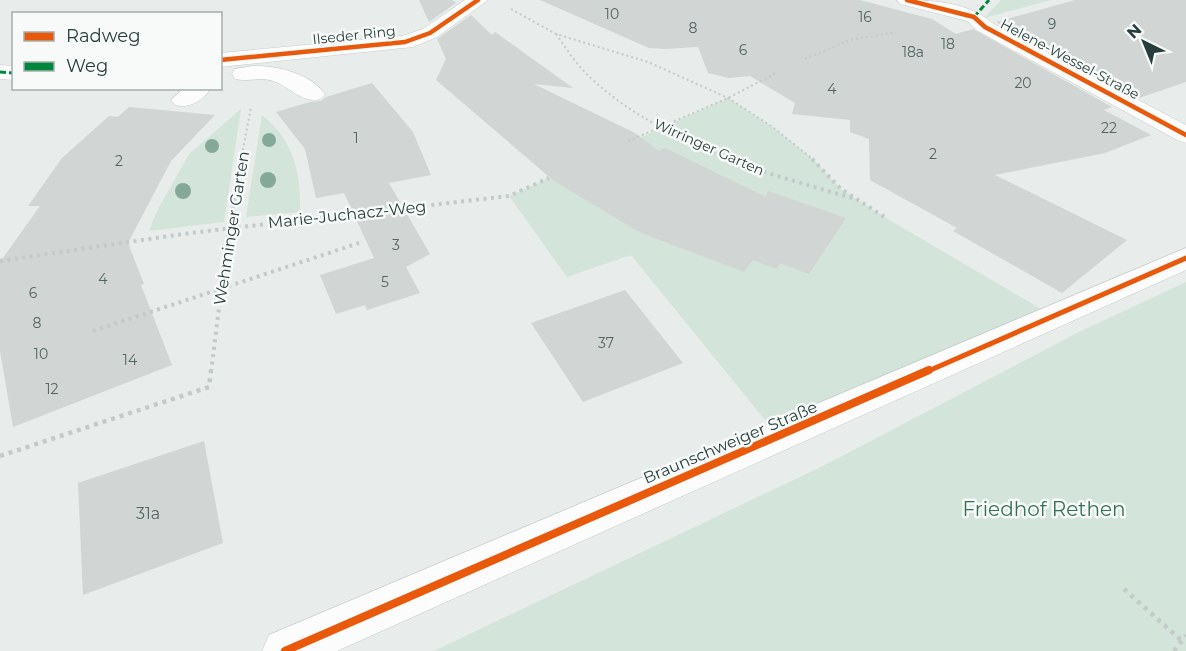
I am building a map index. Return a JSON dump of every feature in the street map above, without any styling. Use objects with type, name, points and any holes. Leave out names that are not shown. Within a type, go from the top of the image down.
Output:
[{"type":"street","name":"Ilseder Ring","points":[[222,60],[405,42],[430,33],[478,0]]},
{"type":"street","name":"Helene-Wessel-Straße","points":[[907,0],[974,17],[985,27],[1186,135]]},
{"type":"street","points":[[974,17],[989,0]]},
{"type":"street","points":[[222,80],[257,71],[279,74],[313,94]]},
{"type":"street","name":"Braunschweiger Straße","points":[[285,651],[1186,258]]},
{"type":"path","points":[[805,59],[850,40],[903,31]]},
{"type":"path","points":[[628,141],[728,98],[778,72]]},
{"type":"path","points":[[93,332],[359,243]]},
{"type":"path","points":[[1124,589],[1182,641]]},
{"type":"path","points":[[1174,651],[1186,635]]},
{"type":"green space","points":[[1001,0],[1051,0],[984,18]]},
{"type":"green space","points":[[728,98],[771,126],[815,161],[841,189],[1053,316],[778,436],[631,255],[567,277],[509,196]]},
{"type":"green space","points":[[241,109],[224,222],[149,231],[157,211],[189,154]]},
{"type":"green space","points":[[262,115],[282,136],[293,159],[299,184],[300,212],[246,217]]},
{"type":"green space","name":"Friedhof Rethen","points":[[1186,282],[1186,651],[434,651],[821,467],[1077,333]]},
{"type":"building","points":[[419,0],[452,0],[456,3],[429,22]]},
{"type":"building","points":[[540,0],[860,0],[932,19],[956,34],[973,29],[1112,107],[1104,110],[1151,135],[1105,153],[995,175],[1127,240],[1062,293],[953,231],[957,228],[870,180],[869,139],[850,132],[850,120],[792,114],[795,103],[750,76],[729,78],[708,73],[698,47],[649,48]]},
{"type":"building","points":[[1075,0],[1186,0],[1186,82],[1139,98],[996,22]]},
{"type":"building","points":[[471,15],[492,35],[495,32],[573,88],[534,84],[635,133],[659,151],[665,148],[766,197],[768,191],[846,218],[809,274],[780,263],[776,269],[753,260],[744,272],[639,232],[554,181],[436,80],[446,59],[437,39]]},
{"type":"building","points":[[372,83],[413,132],[431,175],[389,183],[430,254],[406,267],[420,293],[367,310],[365,305],[336,314],[320,275],[374,258],[344,193],[316,198],[305,149],[276,112],[321,101],[326,97]]},
{"type":"building","points":[[129,107],[215,115],[171,161],[128,243],[144,284],[141,285],[172,365],[13,427],[0,351],[0,262],[40,206],[28,206],[62,158],[109,116],[118,117]]},
{"type":"building","points":[[625,290],[683,363],[583,402],[531,323]]},
{"type":"building","points":[[204,441],[223,543],[83,595],[78,483]]},
{"type":"marked path","points":[[974,17],[989,0]]},
{"type":"marked path","points":[[0,72],[12,73]]},
{"type":"cycle path","points":[[222,60],[405,42],[430,33],[478,0]]},
{"type":"cycle path","points":[[907,0],[974,17],[985,27],[1186,135]]},
{"type":"cycle path","points":[[285,651],[1186,258]]}]
